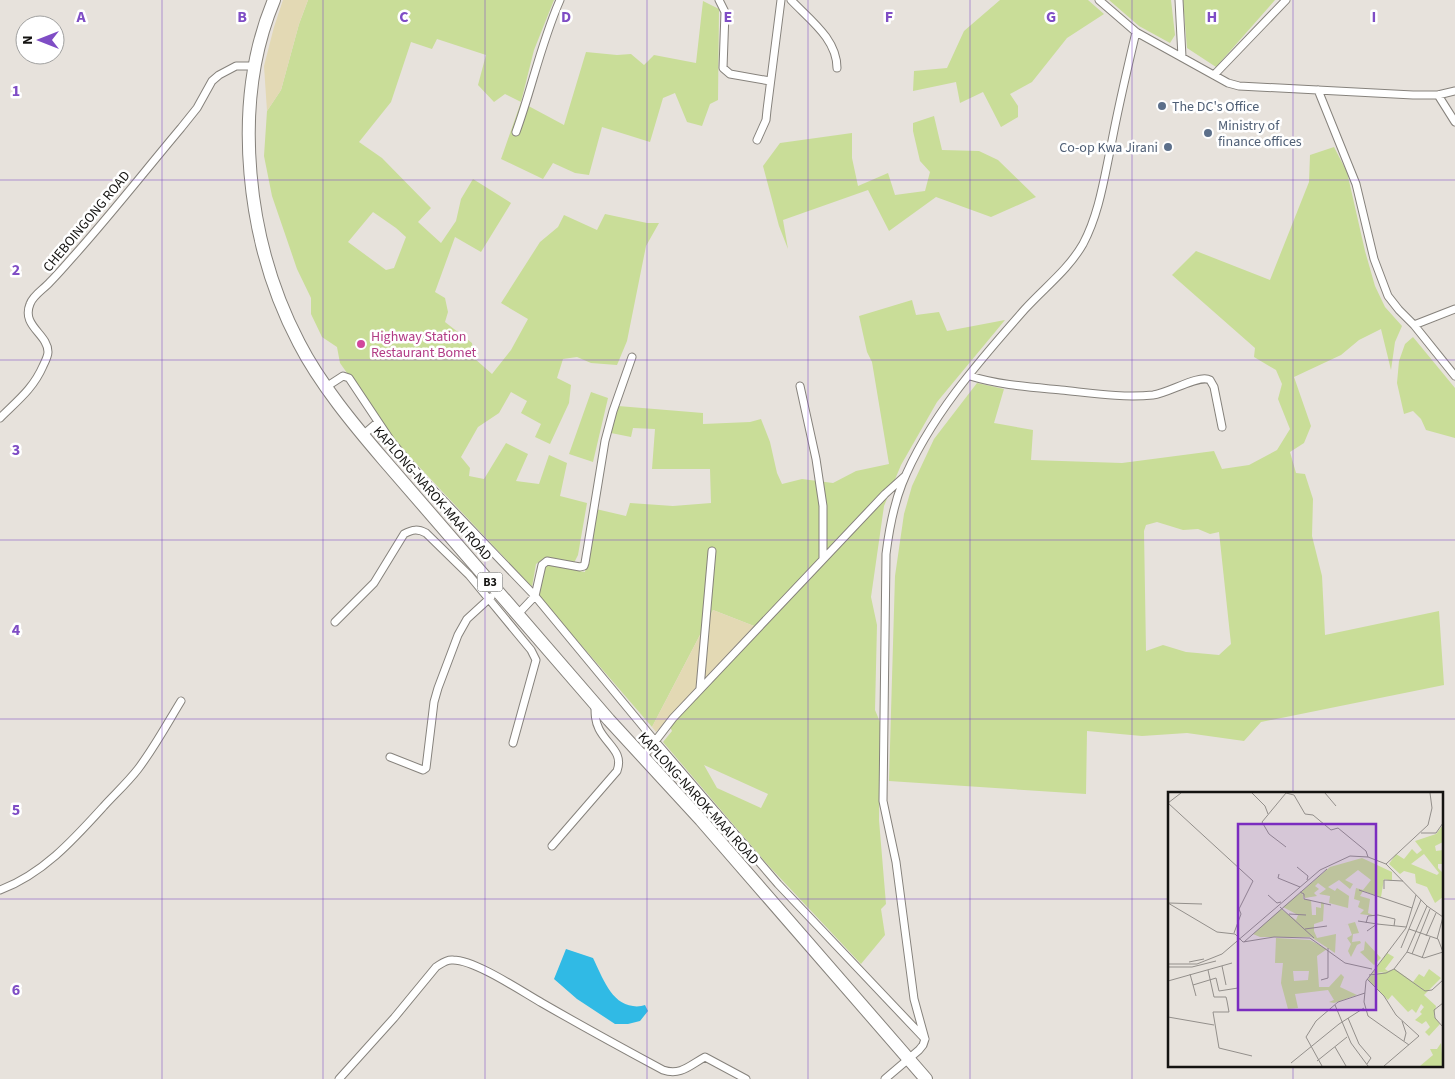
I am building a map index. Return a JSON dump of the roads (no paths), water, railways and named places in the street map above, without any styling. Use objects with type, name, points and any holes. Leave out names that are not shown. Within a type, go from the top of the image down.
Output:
[{"type":"highway","name":"KAPLONG-NAROK-MAAI ROAD","points":[[274,0],[255,66],[250,162],[254,206],[265,260],[289,323],[307,358],[363,435],[594,703],[701,820],[926,1079]]},
{"type":"street","points":[[516,132],[526,105],[543,44],[560,0]]},
{"type":"street","points":[[719,0],[725,12],[723,68],[730,74],[770,81]]},
{"type":"street","points":[[757,140],[766,120],[781,0]]},
{"type":"street","points":[[791,0],[833,46],[837,68]]},
{"type":"street","points":[[1099,0],[1136,32],[1228,83],[1249,88],[1391,94],[1438,95],[1455,91]]},
{"type":"street","points":[[1179,0],[1182,57]]},
{"type":"street","points":[[1214,75],[1286,0]]},
{"type":"street","points":[[885,1079],[923,1045],[925,1039],[912,990],[896,862],[883,801],[886,554],[892,515],[907,474],[939,417],[970,376],[978,362],[1072,260],[1083,243],[1100,200],[1124,80],[1136,32]]},
{"type":"street","name":"CHEBOINGONG ROAD","points":[[0,418],[36,382],[48,356],[46,342],[34,329],[29,318],[28,309],[32,299],[50,283],[83,246],[182,128],[197,108],[212,81],[236,66],[255,66]]},
{"type":"street","points":[[1318,90],[1356,184],[1374,259],[1388,296],[1455,376]]},
{"type":"street","points":[[1438,95],[1455,122]]},
{"type":"street","points":[[1414,325],[1455,309]]},
{"type":"street","points":[[518,614],[535,596],[542,565],[546,561],[580,568],[586,563],[605,441],[613,411],[632,357]]},
{"type":"street","points":[[326,386],[342,376],[346,376],[391,441],[420,476],[535,596],[655,741],[778,884],[925,1039]]},
{"type":"street","points":[[970,376],[1000,384],[1127,396],[1167,392],[1194,380],[1204,378],[1210,380],[1214,387],[1222,427]]},
{"type":"street","points":[[800,386],[816,459],[823,506],[823,558]]},
{"type":"street","points":[[363,435],[378,422]]},
{"type":"street","points":[[643,758],[673,718],[823,558],[907,474]]},
{"type":"street","points":[[335,622],[374,583],[404,534],[418,530],[426,533],[469,575],[531,650],[536,660],[513,743]]},
{"type":"street","points":[[700,689],[712,551]]},
{"type":"street","points":[[390,757],[423,770],[425,769],[434,702],[458,636],[468,619],[498,590]]},
{"type":"street","points":[[0,890],[15,884],[34,872],[76,837],[137,770],[182,701]]},
{"type":"street","points":[[552,846],[617,771],[620,762],[617,754],[600,731],[595,719],[594,703]]},
{"type":"street","points":[[764,894],[778,884]]},
{"type":"street","points":[[339,1079],[394,1018],[436,967],[444,961],[452,959],[466,962],[491,974],[663,1070],[670,1072],[685,1070],[705,1057],[746,1079]]},
{"type":"water","points":[[566,949],[593,958],[608,988],[619,1000],[625,1004],[635,1006],[645,1005],[648,1011],[640,1021],[628,1024],[615,1024],[577,999],[554,979]]},
{"type":"place","name":"The DC's Office","points":[[1162,106]]},
{"type":"place","name":"Ministry of finance offices","points":[[1208,133]]},
{"type":"place","name":"Co-op Kwa Jirani","points":[[1168,147]]},
{"type":"place","name":"Highway Station Restaurant Bomet","points":[[361,344]]}]
